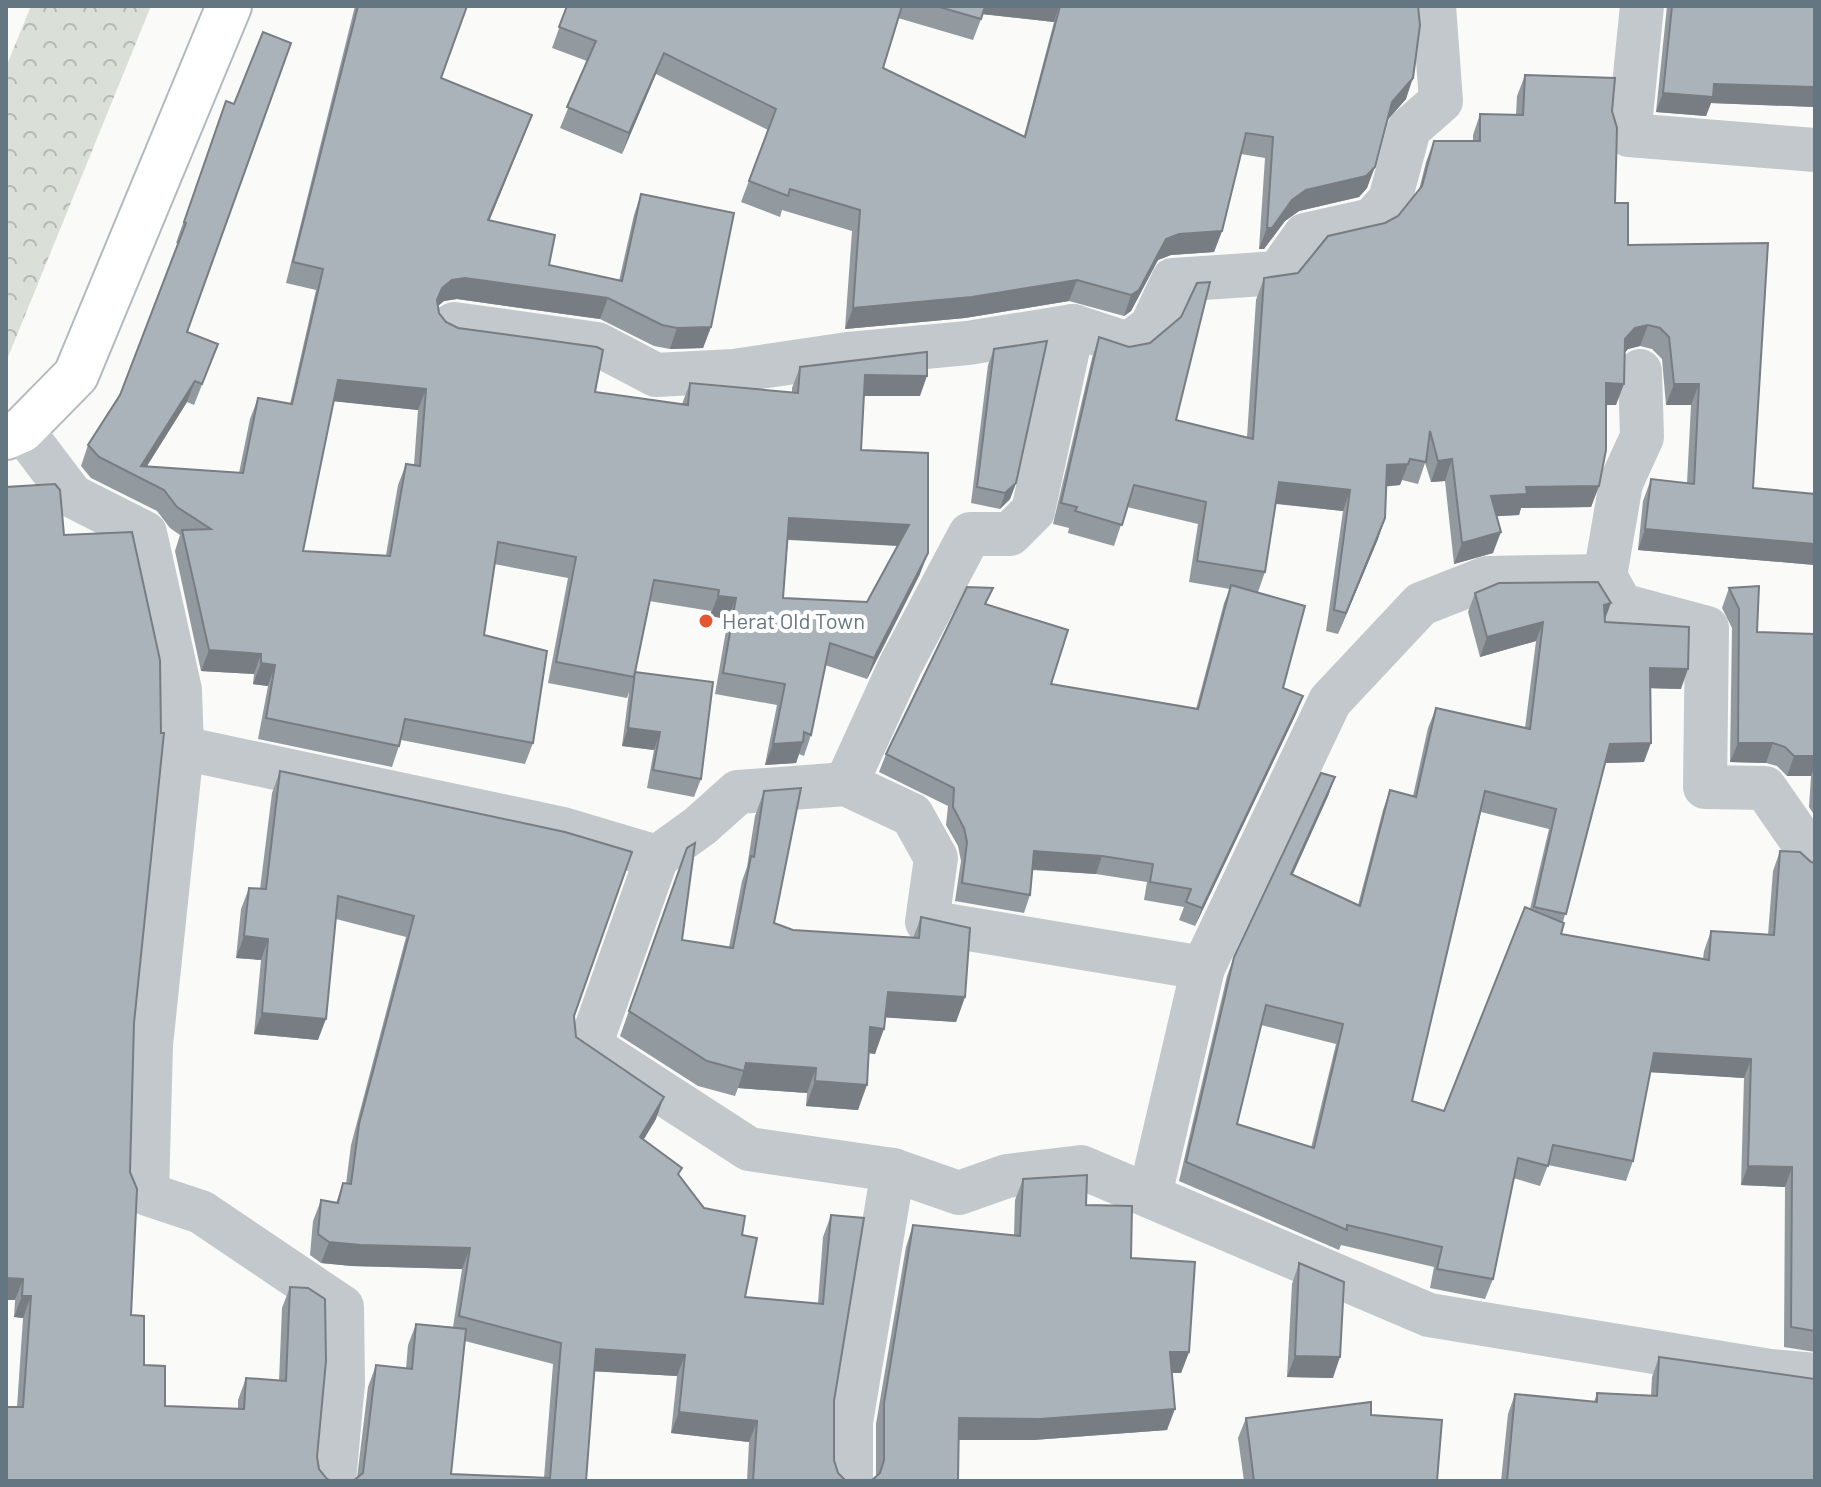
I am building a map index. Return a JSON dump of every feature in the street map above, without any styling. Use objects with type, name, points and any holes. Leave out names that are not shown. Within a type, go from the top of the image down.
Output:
[{"type":"street","points":[[229,6],[76,375],[14,433],[72,496],[145,533],[180,690],[182,748],[151,1045],[147,1194],[201,1212],[342,1307],[343,1383],[334,1481]]},
{"type":"street","points":[[454,324],[597,344],[656,375],[734,371],[848,354],[968,343],[1073,326],[1128,344],[1151,327],[1173,280],[1278,273],[1305,235],[1372,220],[1390,200],[1409,129],[1441,101],[1434,6]]},
{"type":"street","points":[[1642,6],[1629,135],[1815,150]]},
{"type":"street","points":[[846,784],[900,666],[970,534],[1010,534],[1033,511],[1073,326]]},
{"type":"street","points":[[1640,371],[1642,437],[1621,483],[1605,576],[1621,605],[1707,628],[1705,787],[1765,788],[1815,860]]},
{"type":"street","points":[[1150,1195],[1203,968],[1330,701],[1421,604],[1487,578],[1605,576]]},
{"type":"street","points":[[182,748],[563,829],[657,857]]},
{"type":"street","points":[[1203,968],[927,922],[936,858],[912,815],[846,784],[738,792],[700,826],[657,857],[590,1046],[749,1149],[893,1170],[959,1193],[1007,1176],[1081,1167],[1429,1315],[1770,1371],[1815,1375]]},
{"type":"street","points":[[851,1481],[851,1422],[893,1170]]},
{"type":"green space","points":[[31,6],[151,6],[6,362],[6,67]]},
{"type":"building","points":[[358,6],[467,6],[441,78],[532,115],[488,220],[555,235],[549,265],[622,281],[641,194],[734,213],[711,327],[662,325],[608,298],[465,278],[452,280],[442,288],[437,300],[439,313],[446,322],[458,328],[597,347],[603,350],[595,392],[688,405],[690,383],[798,393],[800,367],[927,352],[927,376],[865,375],[861,450],[928,453],[928,553],[874,658],[830,643],[811,735],[804,732],[803,742],[773,744],[785,684],[723,673],[736,598],[718,596],[719,590],[654,580],[634,677],[556,662],[576,557],[498,542],[484,635],[547,651],[533,743],[405,719],[399,746],[266,718],[275,665],[261,663],[261,654],[209,650],[182,530],[211,529],[177,507],[164,490],[99,457],[88,445],[120,395],[186,223],[226,101],[234,104],[263,32],[291,43],[187,332],[218,344],[202,384],[195,381],[141,466],[243,473],[258,398],[292,404],[323,269],[293,262]],"holes":[[[338,380],[426,389],[420,466],[406,464],[390,556],[303,551]],[[789,518],[909,525],[867,602],[783,598]]]},
{"type":"building","points":[[567,6],[902,6],[883,68],[1025,137],[1060,6],[1418,6],[1420,25],[1413,78],[1392,102],[1375,167],[1366,176],[1306,190],[1292,200],[1272,228],[1267,228],[1273,137],[1246,133],[1222,231],[1179,234],[1166,239],[1139,290],[1131,295],[1077,280],[972,297],[853,308],[860,210],[790,189],[788,196],[749,181],[776,109],[664,53],[629,133],[567,107],[596,41],[559,27]]},
{"type":"building","points":[[936,6],[985,6],[981,19]]},
{"type":"building","points":[[1672,6],[1815,6],[1815,87],[1714,84],[1713,97],[1663,93]]},
{"type":"building","points":[[1525,75],[1615,78],[1612,111],[1617,128],[1615,203],[1628,203],[1628,245],[1768,243],[1753,488],[1815,494],[1815,544],[1645,529],[1651,479],[1694,484],[1699,384],[1674,384],[1669,337],[1660,328],[1648,325],[1635,328],[1625,339],[1624,384],[1606,383],[1606,450],[1599,486],[1526,487],[1527,494],[1491,496],[1501,532],[1462,543],[1452,459],[1438,461],[1430,431],[1426,462],[1410,459],[1408,464],[1387,465],[1385,518],[1346,613],[1334,610],[1350,490],[1279,482],[1265,572],[1197,561],[1206,502],[1134,485],[1122,525],[1075,511],[1077,507],[1061,503],[1099,337],[1129,347],[1150,343],[1181,317],[1197,283],[1210,282],[1176,420],[1253,439],[1264,278],[1298,273],[1328,236],[1385,223],[1398,216],[1422,186],[1434,141],[1480,141],[1480,114],[1523,115]]},
{"type":"building","points":[[1047,341],[1016,483],[1005,493],[977,487],[994,349]]},
{"type":"building","points":[[55,484],[60,490],[64,535],[132,532],[160,660],[161,733],[164,733],[134,1023],[130,1172],[137,1189],[131,1315],[144,1316],[144,1365],[165,1366],[165,1406],[244,1409],[246,1378],[286,1381],[290,1287],[308,1288],[325,1299],[326,1361],[317,1457],[319,1469],[331,1481],[6,1481],[6,1407],[23,1407],[31,1296],[22,1296],[23,1279],[6,1278],[6,487]]},
{"type":"building","points":[[1598,582],[1611,603],[1604,605],[1605,622],[1689,627],[1688,669],[1650,668],[1651,743],[1610,744],[1566,914],[1534,907],[1556,809],[1485,791],[1412,1101],[1444,1111],[1525,907],[1564,923],[1561,934],[1709,960],[1711,931],[1774,935],[1780,851],[1800,852],[1815,863],[1815,1331],[1791,1327],[1792,1167],[1748,1166],[1751,1059],[1654,1053],[1633,1161],[1553,1145],[1548,1166],[1518,1158],[1493,1279],[1437,1269],[1442,1247],[1347,1225],[1347,1230],[1186,1162],[1234,957],[1321,773],[1335,777],[1291,874],[1360,906],[1390,790],[1416,797],[1436,708],[1530,729],[1543,622],[1487,637],[1475,593],[1499,583]],"holes":[[[1266,1005],[1343,1024],[1314,1148],[1237,1124]]]},
{"type":"building","points":[[1231,585],[1305,606],[1283,688],[1303,696],[1202,908],[1186,902],[1191,889],[1150,882],[1153,864],[1102,856],[1034,851],[1030,895],[962,883],[967,842],[964,828],[953,807],[954,788],[886,754],[967,587],[993,588],[985,604],[1068,630],[1051,684],[1198,709]]},
{"type":"building","points":[[1759,586],[1757,632],[1815,634],[1815,756],[1794,756],[1785,747],[1773,743],[1738,743],[1739,609],[1729,588]]},
{"type":"building","points":[[635,672],[713,682],[701,779],[653,770],[660,732],[628,728]]},
{"type":"building","points":[[280,771],[565,832],[632,852],[574,1016],[576,1037],[664,1097],[640,1137],[682,1168],[678,1174],[704,1208],[745,1216],[742,1235],[757,1238],[745,1297],[823,1304],[831,1215],[864,1218],[834,1401],[834,1460],[838,1473],[846,1481],[753,1481],[757,1421],[679,1412],[685,1355],[596,1349],[586,1481],[353,1481],[363,1473],[376,1365],[412,1369],[416,1324],[466,1329],[451,1474],[550,1478],[561,1343],[459,1316],[470,1248],[360,1245],[329,1242],[318,1234],[321,1200],[338,1203],[343,1183],[351,1184],[359,1124],[414,916],[338,896],[326,1019],[262,1013],[268,939],[244,936],[249,888],[266,889]]},
{"type":"building","points":[[801,788],[774,923],[793,930],[919,938],[921,917],[970,928],[965,997],[888,992],[884,1029],[870,1027],[867,1085],[815,1081],[816,1068],[746,1063],[744,1071],[707,1061],[629,1011],[687,848],[695,843],[682,940],[733,948],[751,856],[754,857],[764,791]]},
{"type":"building","points":[[1087,1175],[1086,1205],[1132,1206],[1131,1258],[1195,1262],[1189,1352],[1170,1352],[1175,1409],[1040,1419],[959,1418],[958,1481],[871,1481],[880,1473],[884,1460],[884,1403],[913,1225],[1020,1236],[1023,1179]]},
{"type":"building","points":[[1299,1263],[1344,1282],[1340,1357],[1295,1356]]},
{"type":"building","points":[[1659,1357],[1815,1379],[1815,1481],[1507,1481],[1515,1394],[1597,1402],[1597,1393],[1657,1396]]},
{"type":"building","points":[[1371,1402],[1371,1415],[1442,1420],[1437,1481],[1254,1481],[1246,1418]]},
{"type":"place","name":"Herat Old Town","points":[[706,621]]}]
